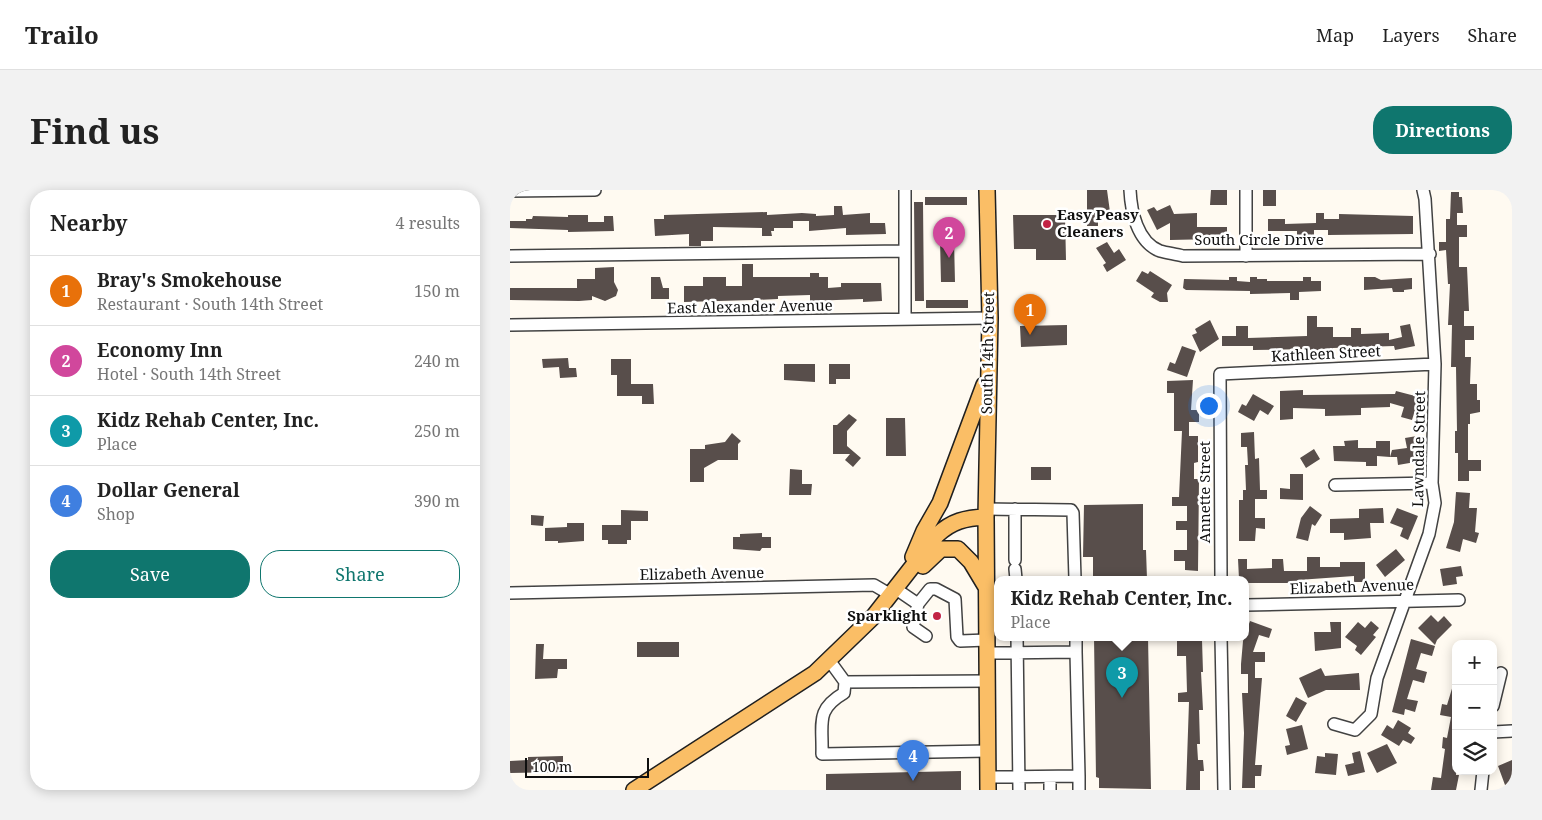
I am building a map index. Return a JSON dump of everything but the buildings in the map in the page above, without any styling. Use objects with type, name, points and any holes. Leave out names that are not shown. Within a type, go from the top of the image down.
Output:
[{"type":"main road","name":"South 14th Street","points":[[987,190],[990,318],[986,513],[988,784]]},
{"type":"main road","points":[[898,587],[924,531],[940,503],[989,373]]},
{"type":"main road","points":[[634,790],[743,722],[815,673],[874,617],[937,535],[948,524],[986,513]]},
{"type":"main road","points":[[898,587],[941,549],[950,548],[958,549],[964,553],[986,589]]},
{"type":"street","points":[[510,191],[595,190]]},
{"type":"street","points":[[905,190],[905,319]]},
{"type":"street","name":"South Circle Drive","points":[[1130,190],[1132,214],[1143,237],[1158,250],[1183,256],[1430,254]]},
{"type":"street","points":[[1246,190],[1246,256]]},
{"type":"street","name":"Lawndale Street","points":[[1334,724],[1355,730],[1371,714],[1377,678],[1429,534],[1435,503],[1432,482],[1435,364],[1426,198],[1422,190]]},
{"type":"street","points":[[510,256],[905,251]]},
{"type":"street","name":"East Alexander Avenue","points":[[510,325],[990,318]]},
{"type":"street","name":"Kathleen Street","points":[[1220,374],[1435,364]]},
{"type":"street","name":"Annette Street","points":[[1220,374],[1221,576]]},
{"type":"street","points":[[1335,485],[1432,482]]},
{"type":"street","points":[[986,513],[1015,510],[1071,510],[1073,513],[1075,576]]},
{"type":"street","points":[[1015,510],[1015,570]]},
{"type":"street","name":"Elizabeth Avenue","points":[[510,593],[874,586],[898,587],[918,604]]},
{"type":"street","points":[[926,636],[913,627],[918,604],[930,589],[936,589],[955,599],[957,637],[960,641],[1017,653],[1076,652]]},
{"type":"street","name":"Elizabeth Avenue","points":[[1249,605],[1459,600]]},
{"type":"street","points":[[1016,641],[1019,790]]},
{"type":"street","points":[[1076,641],[1079,790]]},
{"type":"street","points":[[1221,641],[1224,790]]},
{"type":"street","points":[[829,660],[845,687]]},
{"type":"street","points":[[1497,690],[1501,673]]},
{"type":"street","points":[[987,681],[845,687],[828,702],[823,712],[822,754],[988,751]]},
{"type":"street","points":[[1497,732],[1512,731]]},
{"type":"street","points":[[1481,790],[1483,775]]},
{"type":"street","points":[[988,784],[1019,777],[1079,776]]},
{"type":"street","points":[[1050,777],[1050,790]]},
{"type":"place","name":"Easy Peasy Cleaners","points":[[1047,224]]},
{"type":"place","name":"Economy Inn","points":[[949,258]]},
{"type":"place","name":"Bray's Smokehouse","points":[[1030,335]]},
{"type":"place","name":"Sparklight","points":[[937,616]]},
{"type":"place","name":"Kidz Rehab Center, Inc.","points":[[1122,698]]},
{"type":"place","name":"Dollar General","points":[[913,781]]}]
